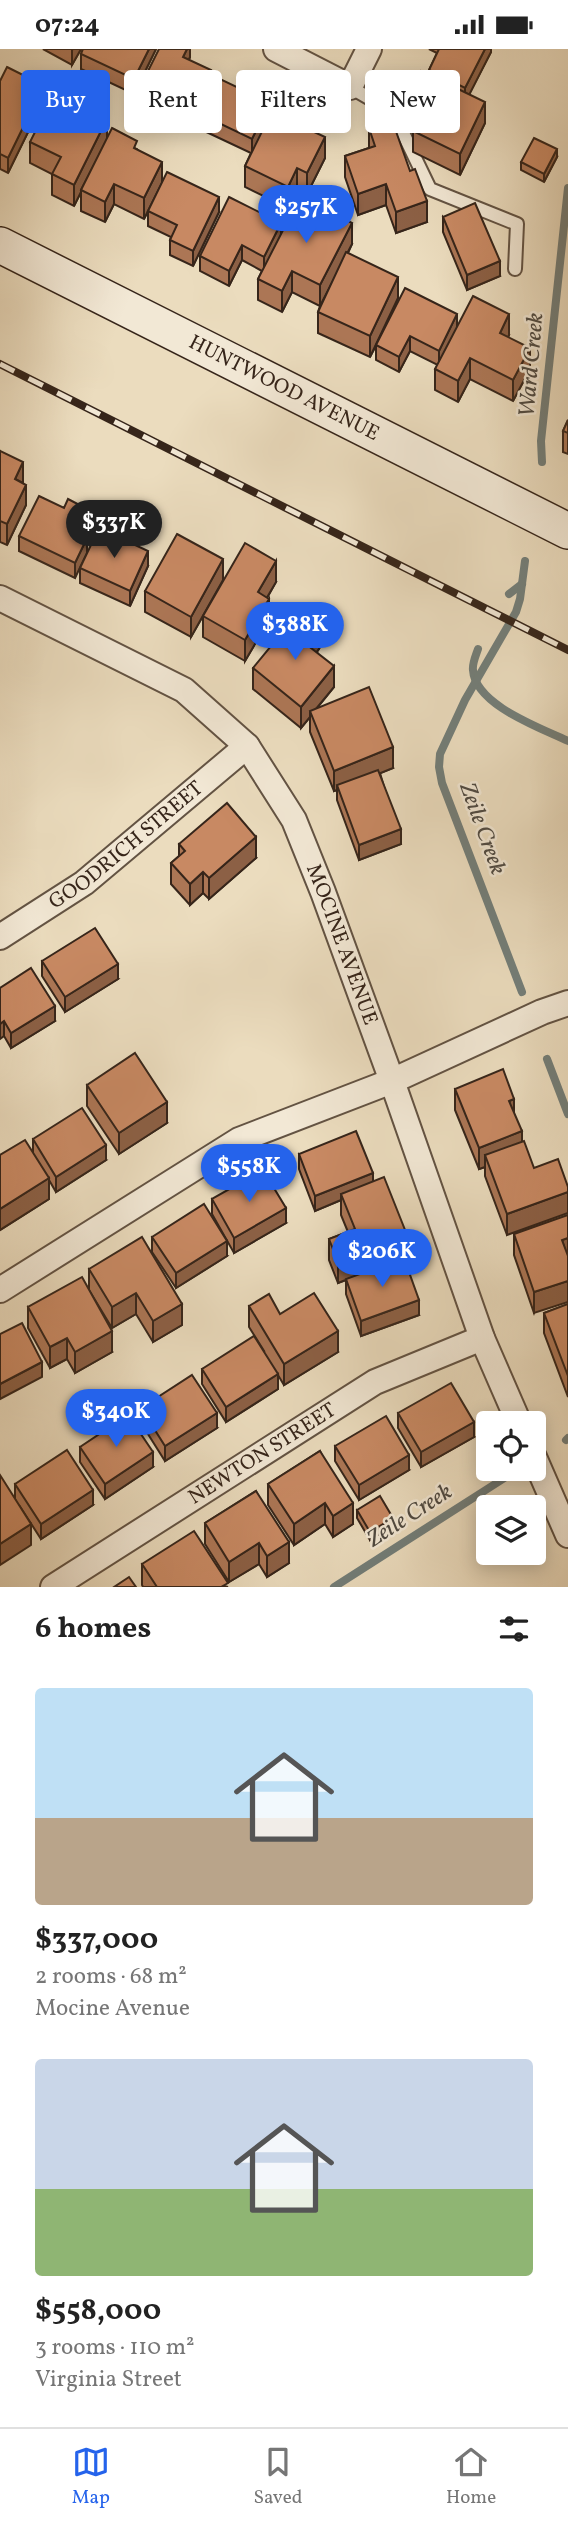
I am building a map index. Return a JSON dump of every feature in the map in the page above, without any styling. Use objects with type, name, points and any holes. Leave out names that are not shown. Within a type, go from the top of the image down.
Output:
[{"type":"street","points":[[276,49],[317,70]]},
{"type":"street","points":[[351,87],[369,49]]},
{"type":"street","name":"HUNTWOOD AVENUE","points":[[0,245],[568,531]]},
{"type":"street","name":"MOCINE AVENUE","points":[[0,598],[184,690],[247,746],[294,820],[392,1081],[482,1338],[514,1411]]},
{"type":"street","name":"GOODRICH STREET","points":[[0,937],[84,883],[247,746]]},
{"type":"street","points":[[0,1290],[239,1140],[392,1081],[542,1012],[568,1003]]},
{"type":"street","name":"NEWTON STREET","points":[[53,1587],[375,1382],[482,1338]]},
{"type":"street","points":[[544,1481],[568,1535]]},
{"type":"lane","points":[[351,87],[393,112],[430,189],[517,224],[515,269]]},
{"type":"building","points":[[83,49],[149,49],[138,70],[124,70],[124,74],[81,54]]},
{"type":"building","points":[[159,49],[187,49],[183,57],[211,70],[148,70]]},
{"type":"building","points":[[439,49],[485,49],[465,88],[460,86],[460,70],[429,70]]},
{"type":"building","points":[[7,67],[21,74],[21,131],[8,158],[0,154],[0,81]]},
{"type":"building","points":[[222,80],[236,87],[236,131],[222,125]]},
{"type":"building","points":[[460,90],[485,102],[460,154],[417,133],[460,133]]},
{"type":"building","points":[[112,128],[137,141],[134,148],[162,162],[144,198],[114,184],[105,202],[81,190]]},
{"type":"building","points":[[34,133],[100,133],[74,185],[52,174],[61,157],[30,142]]},
{"type":"building","points":[[240,133],[255,133],[252,139]]},
{"type":"building","points":[[261,133],[316,133],[325,137],[307,173],[297,168],[288,187],[245,166]]},
{"type":"building","points":[[371,133],[397,133],[410,171],[415,169],[427,201],[396,212],[386,184],[358,194],[345,156],[375,146]]},
{"type":"building","points":[[534,138],[557,149],[544,174],[521,162]]},
{"type":"building","points":[[167,172],[219,197],[193,251],[170,240],[177,225],[148,211]]},
{"type":"building","points":[[229,197],[281,223],[264,257],[242,245],[229,271],[200,256]]},
{"type":"building","points":[[300,197],[352,223],[320,285],[292,271],[282,291],[258,279]]},
{"type":"building","points":[[475,203],[500,261],[467,275],[443,217]]},
{"type":"building","points":[[346,252],[398,277],[370,336],[318,312]]},
{"type":"building","points":[[405,288],[457,314],[439,351],[410,336],[399,357],[376,345]]},
{"type":"building","points":[[473,296],[509,314],[500,333],[530,348],[513,380],[470,358],[458,381],[435,369]]},
{"type":"building","points":[[568,420],[568,433],[563,431]]},
{"type":"building","points":[[0,451],[23,462],[15,479],[26,485],[7,524],[0,521]]},
{"type":"building","points":[[39,496],[64,508],[68,499],[89,510],[77,533],[87,538],[75,563],[19,536]]},
{"type":"building","points":[[99,528],[148,551],[130,591],[80,568]]},
{"type":"building","points":[[177,534],[223,559],[191,617],[145,591]]},
{"type":"building","points":[[245,543],[276,561],[258,592],[269,599],[245,640],[203,616]]},
{"type":"building","points":[[299,612],[319,628],[306,644],[334,666],[301,707],[253,668]]},
{"type":"building","points":[[369,687],[393,747],[334,771],[310,711]]},
{"type":"building","points":[[378,770],[401,829],[359,845],[337,785]]},
{"type":"building","points":[[227,803],[256,837],[209,878],[203,872],[190,884],[171,863],[185,851],[179,844]]},
{"type":"building","points":[[95,928],[118,964],[65,997],[42,961]]},
{"type":"building","points":[[31,968],[55,1006],[11,1033],[4,1021],[0,1024],[0,988]]},
{"type":"building","points":[[135,1053],[167,1102],[119,1133],[87,1085]]},
{"type":"building","points":[[503,1069],[514,1099],[509,1101],[522,1131],[479,1148],[455,1089]]},
{"type":"building","points":[[82,1108],[106,1145],[56,1177],[33,1139]]},
{"type":"building","points":[[356,1131],[373,1173],[315,1196],[299,1154]]},
{"type":"building","points":[[25,1140],[49,1178],[0,1209],[0,1155]]},
{"type":"building","points":[[524,1141],[534,1168],[558,1159],[568,1192],[507,1214],[485,1155]]},
{"type":"building","points":[[263,1170],[286,1208],[234,1238],[212,1199]]},
{"type":"building","points":[[384,1177],[407,1235],[338,1262],[329,1239],[355,1229],[341,1194]]},
{"type":"building","points":[[204,1204],[227,1241],[176,1273],[152,1237]]},
{"type":"building","points":[[568,1215],[568,1238],[562,1240],[568,1256],[568,1281],[534,1292],[514,1234]]},
{"type":"building","points":[[142,1237],[182,1304],[153,1321],[136,1293],[112,1307],[89,1269]]},
{"type":"building","points":[[404,1258],[419,1300],[361,1321],[346,1279]]},
{"type":"building","points":[[82,1277],[112,1331],[75,1352],[67,1338],[50,1347],[28,1307]]},
{"type":"building","points":[[314,1293],[338,1331],[284,1364],[249,1306],[269,1294],[280,1314]]},
{"type":"building","points":[[568,1304],[568,1376],[544,1313]]},
{"type":"building","points":[[22,1323],[42,1362],[0,1384],[0,1334]]},
{"type":"building","points":[[254,1336],[278,1374],[226,1407],[202,1369]]},
{"type":"building","points":[[192,1375],[217,1413],[165,1446],[141,1408]]},
{"type":"building","points":[[451,1383],[474,1422],[421,1452],[398,1413]]},
{"type":"building","points":[[128,1415],[153,1452],[105,1484],[80,1447]]},
{"type":"building","points":[[386,1416],[409,1455],[359,1485],[335,1446]]},
{"type":"building","points":[[67,1450],[93,1490],[41,1524],[15,1484]]},
{"type":"building","points":[[320,1451],[353,1503],[333,1516],[325,1503],[294,1524],[268,1484]]},
{"type":"building","points":[[0,1475],[31,1524],[0,1544]]},
{"type":"building","points":[[256,1491],[289,1542],[267,1556],[259,1543],[229,1562],[205,1523]]},
{"type":"building","points":[[380,1496],[393,1518],[370,1532],[357,1510]]},
{"type":"building","points":[[194,1531],[228,1583],[221,1587],[157,1587],[142,1564]]},
{"type":"building","points":[[129,1577],[136,1587],[114,1587]]},
{"type":"waterway","name":"Ward Creek","points":[[542,462],[541,441],[568,188]]},
{"type":"waterway","name":"Zeile Creek","points":[[522,992],[442,783],[439,767],[440,754],[465,700],[516,612],[525,561]]},
{"type":"waterway","name":"Ward Creek","points":[[509,594],[522,584]]},
{"type":"waterway","name":"Ward Creek","points":[[478,649],[473,670],[477,683],[485,694],[511,714],[568,741]]},
{"type":"waterway","name":"Zeile Creek","points":[[547,1059],[568,1114]]},
{"type":"waterway","name":"Zeile Creek","points":[[334,1587],[500,1481]]},
{"type":"railway","points":[[0,364],[568,650]]}]
